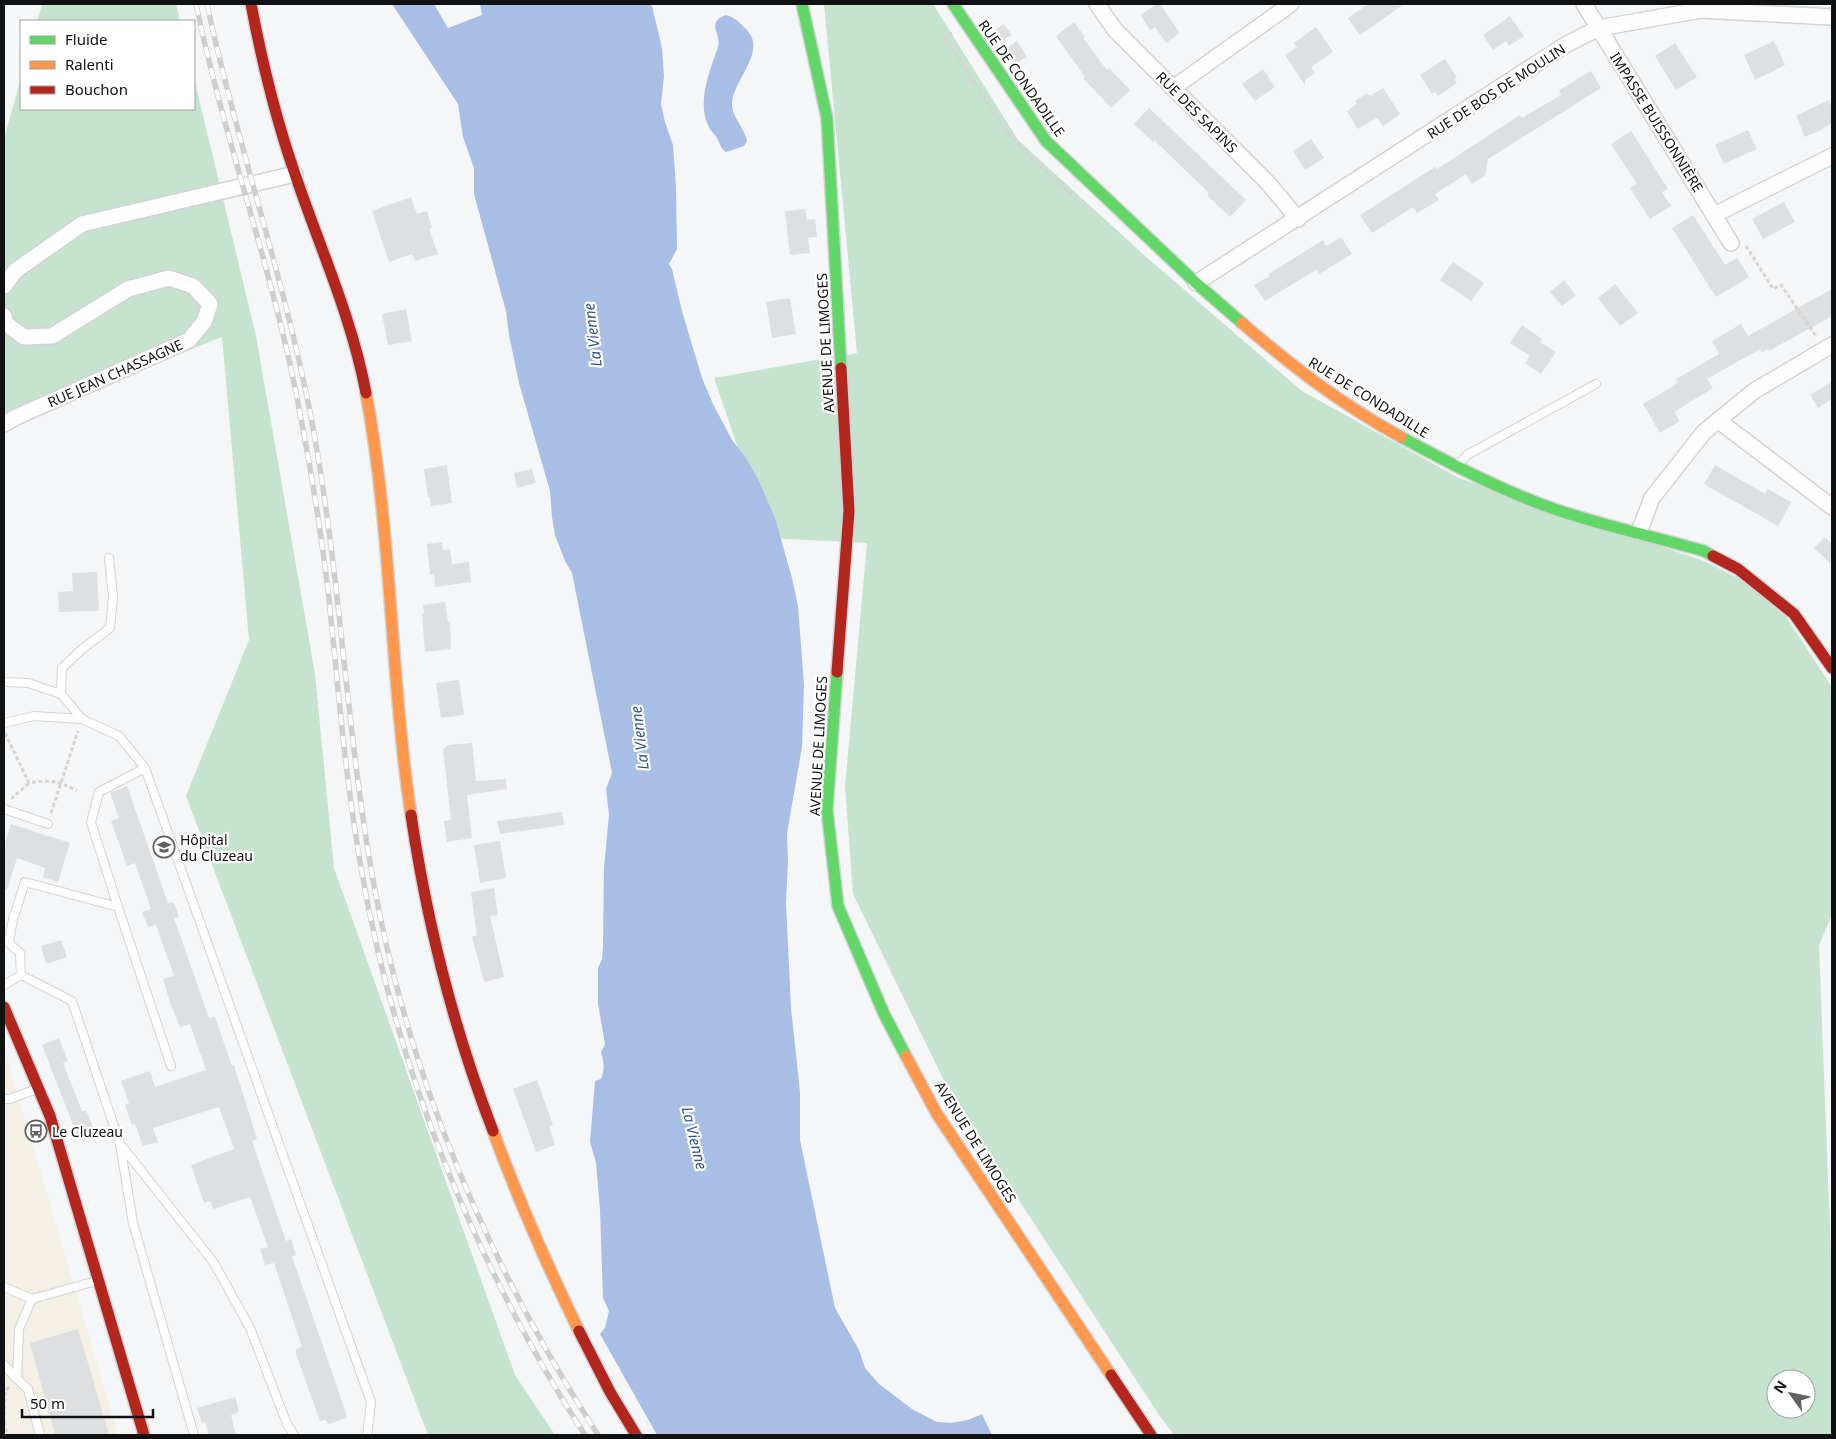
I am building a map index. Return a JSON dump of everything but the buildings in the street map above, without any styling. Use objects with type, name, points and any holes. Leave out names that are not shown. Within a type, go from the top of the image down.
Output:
[{"type":"main road","points":[[251,4],[270,88],[294,174],[340,295],[363,375],[378,476],[389,575],[397,695],[406,781],[419,864],[439,957],[482,1104],[521,1207],[595,1363],[636,1435]]},
{"type":"main road","name":"AVENUE DE LIMOGES","points":[[802,4],[826,118],[849,511],[827,810],[838,906],[884,1014],[937,1114],[1151,1435]]},
{"type":"main road","name":"RUE DE CONDADILLE","points":[[953,4],[1046,141],[1196,283],[1287,362],[1319,386],[1380,425],[1456,467],[1503,489],[1557,510],[1704,551],[1738,569],[1794,614],[1832,668]]},
{"type":"main road","points":[[4,1008],[50,1116],[144,1435]]},
{"type":"street","name":"RUE DES SAPINS","points":[[1097,4],[1115,30],[1268,183],[1298,219]]},
{"type":"street","points":[[1173,88],[1291,4]]},
{"type":"street","name":"IMPASSE BUISSONNIÈRE","points":[[1584,4],[1731,243]]},
{"type":"street","name":"RUE DE BOS DE MOULIN","points":[[1196,283],[1567,44],[1599,28],[1701,10],[1832,17]]},
{"type":"street","points":[[1714,216],[1832,156]]},
{"type":"street","points":[[4,286],[14,271],[82,224],[294,174]]},
{"type":"street","name":"RUE JEAN CHASSAGNE","points":[[4,316],[5,323],[24,336],[52,336],[128,289],[169,278],[193,286],[210,304],[204,322],[189,340],[4,424]]},
{"type":"street","points":[[1639,532],[1652,498],[1704,432],[1754,391],[1828,347]]},
{"type":"street","points":[[1719,421],[1832,507]]},
{"type":"lane","points":[[1456,467],[1468,455],[1596,384]]},
{"type":"lane","points":[[61,694],[62,668],[81,650],[110,628],[113,597],[109,558]]},
{"type":"lane","points":[[4,682],[28,683],[61,694],[82,718],[119,736],[145,768],[371,1402],[367,1435]]},
{"type":"lane","points":[[4,723],[34,716],[82,718]]},
{"type":"lane","points":[[145,768],[99,792],[91,822],[171,1066]]},
{"type":"lane","points":[[5,810],[48,824]]},
{"type":"lane","points":[[21,976],[20,953],[6,940],[25,882],[118,907]]},
{"type":"lane","points":[[4,985],[21,976]]},
{"type":"lane","points":[[21,976],[72,1001],[120,1144],[133,1223],[194,1435]]},
{"type":"lane","points":[[4,1099],[39,1088]]},
{"type":"lane","points":[[120,1144],[214,1263],[250,1328],[286,1424],[294,1435]]},
{"type":"lane","points":[[4,1287],[32,1299],[98,1280]]},
{"type":"lane","points":[[17,1379],[19,1329],[32,1299]]},
{"type":"lane","points":[[4,1365],[28,1389],[40,1435]]},
{"type":"path","points":[[966,24],[945,37],[1007,132],[1020,147],[1091,212]]},
{"type":"path","points":[[1731,243],[1741,238],[1773,288],[1781,285],[1828,347]]},
{"type":"path","points":[[1823,682],[1832,697]]},
{"type":"path","points":[[48,824],[82,718]]},
{"type":"path","points":[[4,730],[29,783]]},
{"type":"path","points":[[5,810],[10,800],[29,783],[43,780],[61,782],[78,791]]},
{"type":"path","points":[[7,1435],[4,1422],[5,1391],[17,1379]]},
{"type":"shaded area","points":[[4,1048],[118,1435],[4,1435]]},
{"type":"green space","points":[[176,4],[180,20],[37,20],[42,5]]},
{"type":"green space","points":[[824,4],[933,4],[1018,140],[1144,255],[1302,391],[1459,478],[1704,561],[1742,580],[1783,612],[1832,687],[1832,915],[1819,945],[1832,1282],[1832,1435],[1174,1435],[1159,1415],[953,1099],[853,894],[845,787],[867,543],[769,538],[714,378],[857,353]]},
{"type":"green space","points":[[20,82],[20,110],[195,110],[195,82],[256,336],[315,674],[334,868],[515,1375],[555,1435],[428,1435],[186,796],[249,640],[222,337],[4,423],[4,139]]},
{"type":"water","name":"La Vienne","points":[[392,4],[434,4],[448,28],[482,15],[480,4],[648,4],[652,6],[662,48],[664,76],[661,104],[673,145],[676,187],[677,249],[669,264],[702,378],[732,440],[746,458],[758,479],[775,518],[798,606],[804,685],[802,747],[787,833],[786,903],[791,1008],[800,1092],[800,1140],[835,1308],[859,1350],[865,1368],[879,1384],[912,1409],[937,1422],[951,1423],[968,1420],[982,1414],[992,1435],[657,1435],[600,1334],[605,1328],[609,1311],[603,1298],[600,1210],[596,1163],[590,1142],[595,1081],[601,1079],[604,1069],[601,1052],[605,1044],[598,1004],[598,968],[602,959],[603,947],[604,867],[609,815],[606,789],[612,773],[572,573],[555,535],[550,491],[519,383],[506,311],[474,194],[474,168],[463,137],[458,104]]},
{"type":"water","points":[[726,15],[734,18],[745,28],[752,37],[753,46],[748,66],[733,96],[732,106],[734,115],[747,141],[744,146],[726,152],[710,129],[705,117],[704,97],[708,76],[719,42],[715,25],[720,18]]},
{"type":"railway","points":[[196,4],[221,108],[291,366],[313,483],[328,590],[346,767],[356,838],[377,947],[396,1020],[419,1093],[446,1165],[476,1236],[509,1305],[585,1435]]},
{"type":"railway","points":[[207,4],[232,106],[287,309],[310,412],[329,527],[363,816],[387,949],[430,1095],[457,1166],[487,1236],[521,1304],[558,1370],[598,1435]]},
{"type":"traffic: fast","points":[[802,4],[827,118],[841,368]]},
{"type":"traffic: fast","points":[[953,4],[1046,141],[1196,283],[1242,323]]},
{"type":"traffic: fast","points":[[1401,437],[1477,476],[1537,503],[1593,521],[1704,551],[1713,556]]},
{"type":"traffic: fast","points":[[837,672],[827,810],[838,906],[884,1014],[906,1056]]},
{"type":"traffic: slow","points":[[1242,323],[1318,384],[1401,437]]},
{"type":"traffic: slow","points":[[366,393],[381,498],[399,710],[411,815]]},
{"type":"traffic: slow","points":[[906,1056],[937,1114],[1111,1375]]},
{"type":"traffic: slow","points":[[493,1131],[533,1232],[579,1331]]},
{"type":"traffic: jam","points":[[251,4],[282,134],[305,204],[344,310],[353,338],[366,393]]},
{"type":"traffic: jam","points":[[837,672],[849,511],[841,368]]},
{"type":"traffic: jam","points":[[1713,556],[1738,569],[1794,614],[1832,668]]},
{"type":"traffic: jam","points":[[411,815],[425,896],[443,976],[466,1054],[493,1131]]},
{"type":"traffic: jam","points":[[4,1007],[50,1116],[144,1435]]},
{"type":"traffic: jam","points":[[579,1331],[610,1392],[636,1435]]},
{"type":"traffic: jam","points":[[1111,1375],[1151,1435]]},
{"type":"place","name":"Hôpital du Cluzeau","points":[[164,847]]},
{"type":"place","name":"Le Cluzeau","points":[[36,1131]]}]
